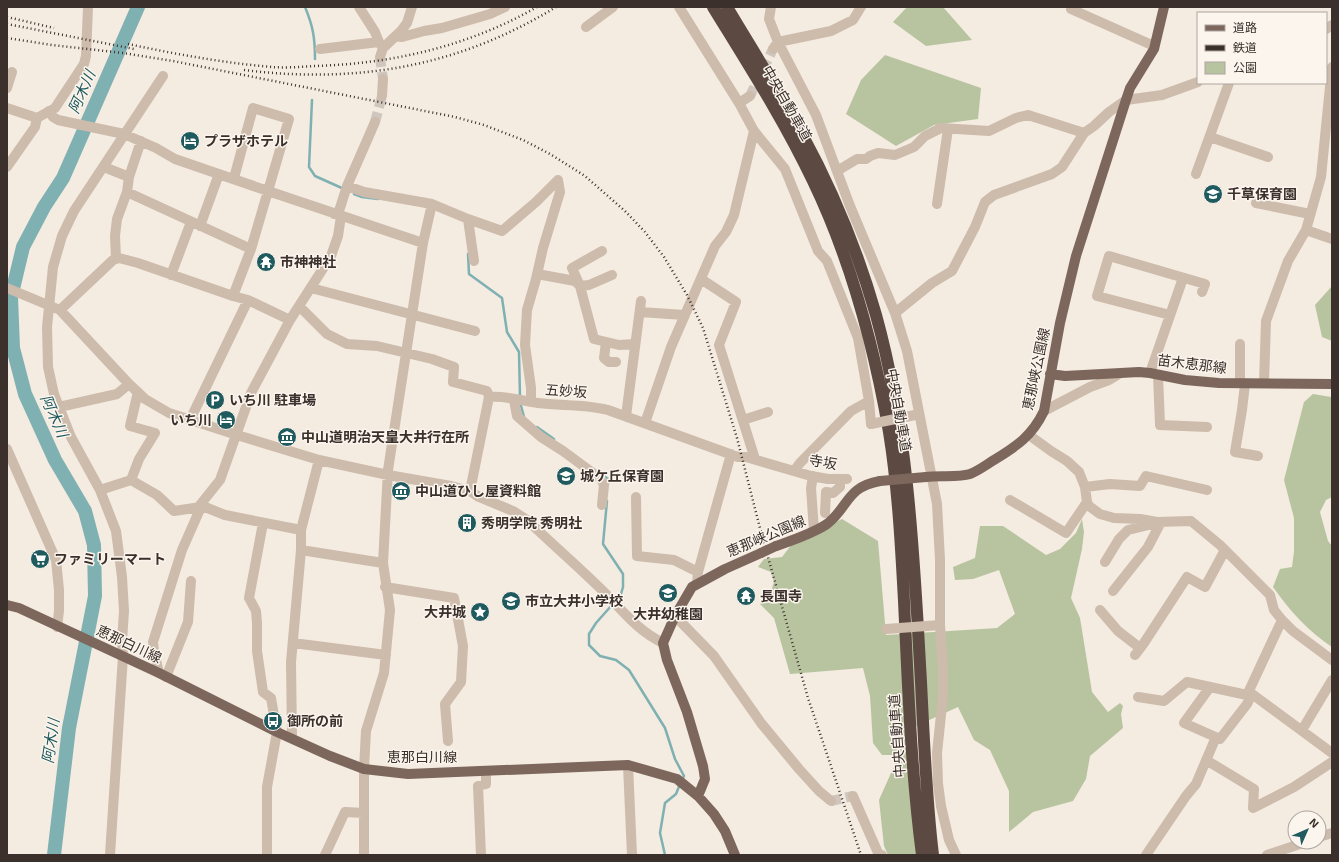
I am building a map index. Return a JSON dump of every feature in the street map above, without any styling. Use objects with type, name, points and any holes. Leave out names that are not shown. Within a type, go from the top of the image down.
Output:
[{"type":"highway","name":"中央自動車道","points":[[713,7],[771,101],[806,167],[824,205],[847,263],[864,319],[878,375],[889,434],[897,496],[902,556],[913,767],[922,855]]},
{"type":"highway","name":"中央自動車道","points":[[727,7],[781,96],[823,176],[858,259],[876,315],[886,358],[900,433],[909,494],[914,556],[925,767],[933,855]]},
{"type":"main road","name":"恵那峡公園線","points":[[663,643],[675,616],[692,587],[725,568],[814,531],[827,524],[856,490],[870,483],[880,481],[969,474],[980,470],[1011,450],[1029,435],[1038,423],[1044,411],[1060,323],[1076,256],[1130,88],[1154,49],[1164,7]]},
{"type":"main road","name":"苗木恵那線","points":[[1050,374],[1065,376],[1139,372],[1186,380],[1242,384],[1332,384]]},
{"type":"main road","name":"恵那白川線","points":[[7,605],[19,608],[57,627],[123,656],[277,732],[330,756],[364,769],[408,774],[628,764],[676,779],[698,796],[714,814],[726,831],[735,855]]},
{"type":"main road","points":[[663,643],[667,660],[687,712],[703,766],[705,779],[698,796]]},
{"type":"street","points":[[7,167],[35,127],[37,118],[55,108],[84,64],[86,56],[88,7]]},
{"type":"street","points":[[359,7],[375,32],[381,49]]},
{"type":"street","points":[[320,50],[381,49],[408,23],[412,7]]},
{"type":"street","points":[[396,36],[402,37],[442,28],[490,14],[505,7]]},
{"type":"street","points":[[586,27],[612,7]]},
{"type":"street","points":[[679,7],[739,103],[754,131],[785,170],[818,251],[827,261],[858,338],[869,401],[871,424],[917,414]]},
{"type":"street","points":[[771,7],[769,19],[776,45],[816,115],[850,206],[895,313],[907,351],[929,476],[937,504],[940,560],[940,625],[943,670],[943,696],[937,754],[938,784],[941,806],[949,840],[956,855]]},
{"type":"street","points":[[776,45],[831,31],[853,20],[861,7]]},
{"type":"street","points":[[1071,9],[1154,46]]},
{"type":"street","points":[[1264,383],[1266,321],[1288,261],[1306,230],[1321,177],[1332,67]]},
{"type":"street","points":[[7,88],[12,72]]},
{"type":"street","points":[[110,855],[123,656],[122,641],[124,611],[122,577],[116,531],[100,490],[72,437],[54,394],[48,367],[46,334],[53,266],[62,236],[74,211],[163,76]]},
{"type":"street","points":[[382,96],[383,79]]},
{"type":"street","points":[[895,313],[932,283],[952,271],[975,227],[985,202],[994,195],[1052,174],[1062,168],[1084,133],[1126,100],[1162,95],[1197,82]]},
{"type":"street","points":[[1196,174],[1229,84]]},
{"type":"street","points":[[739,103],[750,96]]},
{"type":"street","points":[[7,108],[37,118]]},
{"type":"street","points":[[233,296],[251,248],[289,119],[253,108],[234,178]]},
{"type":"street","points":[[49,111],[53,117],[58,120],[124,134],[175,158],[337,215],[423,243]]},
{"type":"street","points":[[837,171],[857,159],[866,159],[878,153],[895,155],[914,147],[925,136],[941,128],[990,131],[1016,118],[1028,115],[1084,133]]},
{"type":"street","points":[[162,675],[154,651],[153,642],[182,550],[200,506],[220,480],[251,393],[290,320],[331,256],[338,236],[337,215],[375,122]]},
{"type":"street","points":[[937,204],[948,129]]},
{"type":"street","points":[[645,423],[671,346],[684,315],[715,246],[726,232],[734,215],[754,131]]},
{"type":"street","points":[[1210,137],[1268,156]]},
{"type":"street","points":[[60,310],[116,258],[115,236],[117,219],[127,192],[129,177],[141,142]]},
{"type":"street","points":[[104,167],[129,177]]},
{"type":"street","points":[[170,274],[196,224],[219,174]]},
{"type":"street","points":[[346,190],[432,204],[502,231],[536,202],[558,180],[560,192],[543,248],[527,310],[525,345],[531,388],[531,402]]},
{"type":"street","points":[[127,192],[251,248]]},
{"type":"street","points":[[1256,203],[1310,214]]},
{"type":"street","points":[[364,855],[364,769],[366,732],[384,673],[390,610],[385,586],[383,563],[388,475],[423,243],[432,204]]},
{"type":"street","points":[[468,219],[474,261]]},
{"type":"street","points":[[1306,230],[1332,239]]},
{"type":"street","points":[[602,251],[572,268],[580,286],[594,339],[619,345],[635,344]]},
{"type":"street","points":[[1170,315],[1097,296],[1109,256],[1205,284],[1202,292]]},
{"type":"street","points":[[116,258],[138,263],[248,300],[290,320]]},
{"type":"street","points":[[537,274],[575,281],[580,286]]},
{"type":"street","points":[[580,286],[589,285],[612,275]]},
{"type":"street","points":[[1183,278],[1170,315],[1154,374],[1160,425],[1207,427]]},
{"type":"street","points":[[701,279],[736,302],[719,345],[755,459]]},
{"type":"street","points":[[7,288],[60,310],[129,384],[156,406],[169,413],[319,460],[388,475],[452,486],[470,491],[479,497],[513,511],[527,520],[606,594],[638,628],[654,639],[663,643]]},
{"type":"street","points":[[311,288],[475,331]]},
{"type":"street","points":[[190,420],[248,300]]},
{"type":"street","points":[[626,416],[641,301]]},
{"type":"street","points":[[300,306],[327,334],[347,344],[377,346],[432,359],[454,367],[453,382],[487,391],[489,397],[470,491]]},
{"type":"street","points":[[640,312],[684,315]]},
{"type":"street","points":[[606,342],[604,358],[609,362],[616,362]]},
{"type":"street","points":[[1240,344],[1242,410],[1235,452],[1258,456]]},
{"type":"street","points":[[1044,411],[1119,374]]},
{"type":"street","points":[[59,406],[117,394],[129,384]]},
{"type":"street","points":[[131,480],[139,459],[155,432],[130,426],[138,392]]},
{"type":"street","name":"五妙坂","points":[[489,397],[598,407],[730,454]]},
{"type":"street","points":[[514,400],[517,416],[541,437],[564,451],[601,479],[604,485],[602,506]]},
{"type":"street","points":[[794,471],[851,411],[869,401]]},
{"type":"street","points":[[743,420],[768,412]]},
{"type":"street","points":[[1029,435],[1051,451],[1067,460],[1079,472],[1085,487],[1088,506],[1100,514],[1114,518],[1161,522],[1191,521],[1225,550],[1270,595],[1274,610],[1293,631],[1332,660]]},
{"type":"street","points":[[7,449],[56,560],[59,590],[57,627]]},
{"type":"street","points":[[697,584],[698,572],[730,454]]},
{"type":"street","name":"寺坂","points":[[730,454],[755,459],[813,476],[844,480],[840,487],[833,493],[826,492],[825,513]]},
{"type":"street","points":[[292,738],[291,662],[301,550],[301,530],[319,460]]},
{"type":"street","points":[[813,476],[811,488],[814,531]]},
{"type":"street","points":[[1085,487],[1110,484],[1140,486],[1146,476],[1207,490]]},
{"type":"street","points":[[100,490],[131,480],[157,495],[174,511],[200,506],[225,515],[301,530]]},
{"type":"street","points":[[636,497],[637,556],[674,560],[698,572]]},
{"type":"street","points":[[1010,500],[1066,533],[1087,502]]},
{"type":"street","points":[[1105,562],[1119,539],[1128,530],[1146,527],[1161,522]]},
{"type":"street","points":[[1114,591],[1148,547],[1161,522]]},
{"type":"street","points":[[263,523],[249,598],[256,611],[257,651],[263,692],[271,698],[277,732],[267,788],[267,855]]},
{"type":"street","points":[[301,550],[383,563]]},
{"type":"street","points":[[1100,610],[1137,652],[1187,577],[1205,587],[1225,550]]},
{"type":"street","points":[[162,675],[188,622],[191,581]]},
{"type":"street","points":[[385,586],[454,598],[463,646],[461,682],[445,704],[448,741]]},
{"type":"street","points":[[675,616],[714,656],[761,723],[799,769],[831,801]]},
{"type":"street","points":[[1210,687],[1184,723],[1220,739],[1247,704],[1282,620]]},
{"type":"street","points":[[886,629],[940,625]]},
{"type":"street","points":[[293,643],[386,655]]},
{"type":"street","points":[[1302,730],[1332,680]]},
{"type":"street","points":[[1138,697],[1164,701],[1187,682],[1250,694],[1332,753]]},
{"type":"street","points":[[1146,855],[1186,796],[1196,784],[1216,737]]},
{"type":"street","points":[[1206,760],[1254,789],[1253,808],[1294,787],[1332,762]]},
{"type":"street","points":[[628,764],[632,855]]},
{"type":"street","points":[[481,855],[478,786],[486,784],[486,776]]},
{"type":"street","points":[[853,796],[879,854],[882,855]]},
{"type":"street","points":[[325,855],[345,812],[364,813]]},
{"type":"street","points":[[1267,855],[1287,848]]},
{"type":"green space","points":[[907,7],[943,7],[972,40],[926,46],[893,22]]},
{"type":"green space","points":[[885,55],[981,88],[978,119],[934,125],[896,146],[846,114],[861,80]]},
{"type":"green space","points":[[1332,286],[1332,341],[1322,337],[1315,305]]},
{"type":"green space","points":[[1313,394],[1332,398],[1332,497],[1326,500],[1320,512],[1328,541],[1332,546],[1332,647],[1315,635],[1300,620],[1273,587],[1280,569],[1292,567],[1294,552],[1294,518],[1284,480],[1304,402]]},
{"type":"green space","points":[[842,519],[878,541],[886,635],[997,628],[1015,614],[999,570],[973,579],[955,580],[953,567],[975,558],[980,526],[1003,526],[1046,555],[1060,549],[1076,533],[1082,519],[1084,532],[1082,549],[1071,598],[1080,618],[1092,692],[1108,712],[1120,703],[1123,706],[1121,714],[1123,728],[1090,756],[1086,779],[1073,801],[1033,812],[1009,832],[1009,791],[990,750],[974,740],[958,707],[905,731],[917,855],[888,855],[884,846],[879,800],[895,764],[892,755],[882,755],[873,743],[870,696],[863,668],[790,674],[774,618],[760,604],[771,591],[774,582],[771,572],[758,567],[764,559],[782,557],[792,544]]},
{"type":"waterway","name":"阿木川","points":[[54,855],[69,728],[95,596],[94,545],[85,511],[55,460],[25,394],[13,348],[11,297],[23,247],[44,207],[63,178],[138,7]]},
{"type":"waterway","points":[[305,7],[313,32],[315,59]]},
{"type":"waterway","points":[[312,100],[309,167],[315,176],[344,189]]},
{"type":"waterway","points":[[354,194],[362,197],[378,199]]},
{"type":"waterway","points":[[468,254],[469,274],[502,298],[507,332],[519,352],[520,397]]},
{"type":"waterway","points":[[520,402],[524,417]]},
{"type":"waterway","points":[[537,427],[554,439]]},
{"type":"waterway","points":[[603,475],[608,479],[608,484]]},
{"type":"waterway","points":[[607,501],[603,544],[623,574],[623,587],[621,594],[615,601]]},
{"type":"waterway","points":[[612,605],[596,623],[589,634],[589,645],[600,656],[616,660],[629,670],[665,728],[675,759],[684,776],[682,780]]},
{"type":"waterway","points":[[665,855],[660,833],[665,803],[676,794],[680,784]]},
{"type":"tunnel","points":[[750,96],[773,49]]},
{"type":"tunnel","points":[[380,57],[383,79]]},
{"type":"tunnel","points":[[375,122],[382,96]]},
{"type":"tunnel","points":[[831,801],[853,796]]},
{"type":"railway","points":[[128,44],[200,58],[272,67],[343,64],[401,57],[457,42],[511,21],[537,7]]},
{"type":"railway","points":[[244,70],[286,74],[327,74],[367,72],[406,66],[444,57],[482,44],[519,28],[556,7]]},
{"type":"railway","points":[[7,17],[54,28]]},
{"type":"railway","points":[[7,24],[134,49]]},
{"type":"railway","points":[[7,38],[173,61],[455,117],[484,125],[523,140],[550,154],[585,176],[625,211],[645,232],[664,257],[687,295],[703,328],[737,438],[762,536],[808,698],[861,855]]},
{"type":"place","name":"プラザホテル","points":[[190,141]]},
{"type":"place","name":"千草保育園","points":[[1213,194]]},
{"type":"place","name":"市神神社","points":[[266,262]]},
{"type":"place","name":"いち川 駐車場","points":[[215,400]]},
{"type":"place","name":"いち川","points":[[226,420]]},
{"type":"place","name":"中山道明治天皇大井行在所","points":[[287,437]]},
{"type":"place","name":"城ケ丘保育園","points":[[566,476]]},
{"type":"place","name":"中山道ひし屋資料館","points":[[401,491]]},
{"type":"place","name":"秀明学院 秀明社","points":[[467,523]]},
{"type":"place","name":"ファミリーマート","points":[[40,559]]},
{"type":"place","name":"大井幼稚園","points":[[668,593]]},
{"type":"place","name":"長国寺","points":[[746,596]]},
{"type":"place","name":"市立大井小学校","points":[[511,601]]},
{"type":"place","name":"大井城","points":[[480,612]]},
{"type":"place","name":"御所の前","points":[[273,721]]}]
